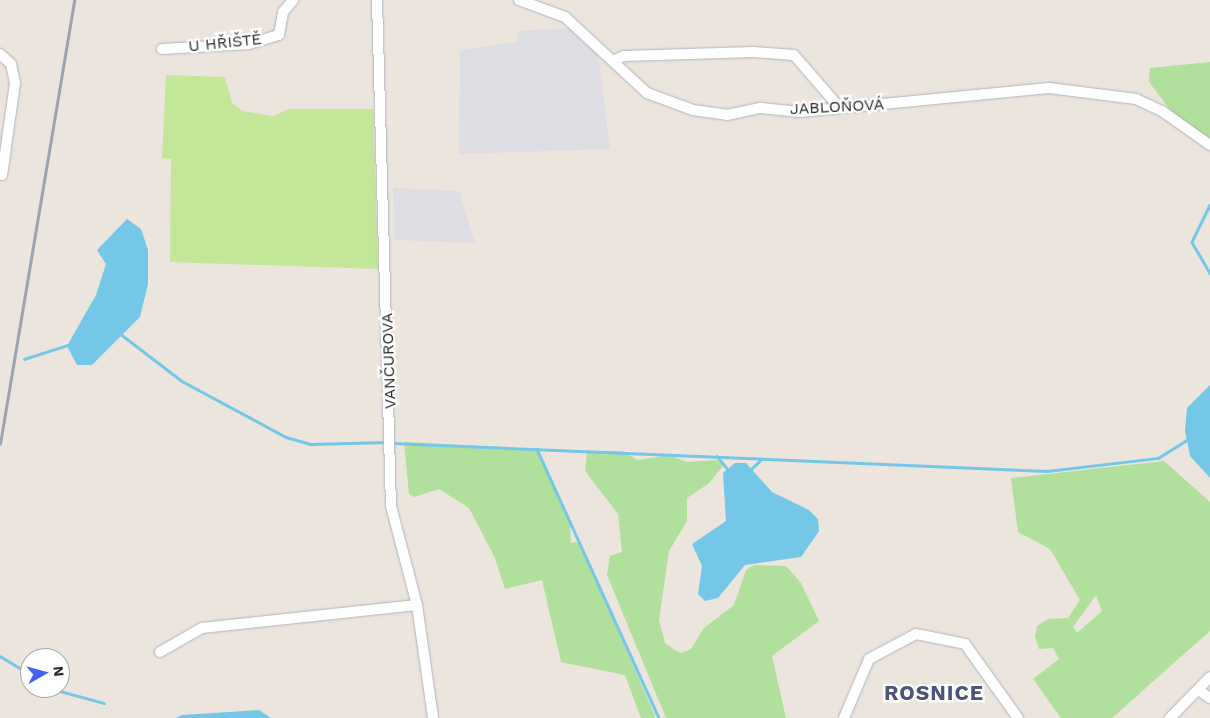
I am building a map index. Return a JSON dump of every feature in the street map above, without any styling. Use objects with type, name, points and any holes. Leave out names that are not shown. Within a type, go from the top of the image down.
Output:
[{"type":"street","name":"U HŘIŠTĚ","points":[[162,49],[249,44],[278,35],[283,12],[293,0]]},
{"type":"street","name":"VANČUROVA","points":[[377,0],[391,506],[417,606],[433,718]]},
{"type":"street","name":"JABLOŇOVÁ","points":[[519,0],[565,17],[615,60],[647,92],[693,110],[726,115],[761,108],[800,112],[1049,88],[1136,99],[1162,111],[1210,145]]},
{"type":"street","points":[[615,60],[743,52],[794,55],[839,107]]},
{"type":"street","points":[[0,54],[11,64],[15,84],[2,175]]},
{"type":"street","points":[[160,652],[202,628],[417,606]]},
{"type":"street","points":[[844,718],[869,659],[916,634],[965,644],[1018,718]]},
{"type":"street","points":[[1170,718],[1200,691],[1210,677]]},
{"type":"street","points":[[1200,691],[1210,698]]},
{"type":"shaded area","points":[[571,28],[598,52],[610,149],[459,154],[460,50],[517,42],[517,31]]},
{"type":"shaded area","points":[[393,188],[459,191],[475,243],[395,240]]},
{"type":"green space","points":[[1210,62],[1210,141],[1181,124],[1149,82],[1150,68]]},
{"type":"green space","points":[[166,75],[225,77],[232,103],[243,111],[273,116],[289,109],[373,109],[378,269],[170,262],[171,159],[162,158]]},
{"type":"green space","points":[[404,442],[538,449],[570,524],[571,543],[578,542],[586,557],[656,718],[641,718],[625,675],[561,662],[542,580],[505,589],[495,558],[469,508],[439,489],[414,497],[409,494]]},
{"type":"green space","points":[[622,451],[638,460],[668,455],[687,462],[717,460],[724,465],[708,484],[687,498],[687,521],[669,551],[659,620],[665,643],[681,653],[691,649],[704,628],[734,605],[746,570],[754,565],[786,566],[801,583],[819,621],[772,656],[786,718],[666,718],[607,575],[610,556],[622,552],[618,514],[585,471],[587,452]]},
{"type":"green space","points":[[1164,461],[1210,502],[1210,631],[1112,718],[1061,718],[1033,679],[1059,659],[1053,648],[1039,649],[1035,636],[1037,626],[1048,619],[1068,618],[1080,600],[1050,549],[1018,532],[1011,478]],"holes":[[[1096,595],[1102,611],[1077,633],[1073,627]]]},
{"type":"water","points":[[127,219],[141,229],[148,250],[148,284],[140,317],[92,365],[77,365],[67,346],[96,295],[106,264],[97,250]]},
{"type":"water","points":[[1210,385],[1210,478],[1190,456],[1185,431],[1187,408]]},
{"type":"water","points":[[735,463],[746,463],[772,492],[809,510],[818,519],[819,531],[801,557],[745,565],[718,598],[705,601],[698,594],[702,566],[692,544],[726,521],[723,473]]},
{"type":"water","points":[[259,710],[271,718],[175,718],[182,715]]},
{"type":"waterway","points":[[1210,205],[1192,242],[1210,273]]},
{"type":"waterway","points":[[122,335],[182,381],[286,437],[311,444],[387,442]]},
{"type":"waterway","points":[[24,359],[68,345]]},
{"type":"waterway","points":[[393,443],[1047,471],[1158,458],[1188,439]]},
{"type":"waterway","points":[[537,449],[659,718]]},
{"type":"waterway","points":[[717,456],[729,471]]},
{"type":"waterway","points":[[750,470],[762,459]]},
{"type":"waterway","points":[[0,656],[20,668]]},
{"type":"waterway","points":[[70,694],[104,703]]},
{"type":"railway","points":[[0,444],[74,0]]},
{"type":"district","name":"ROSNICE","points":[[934,693]]}]
